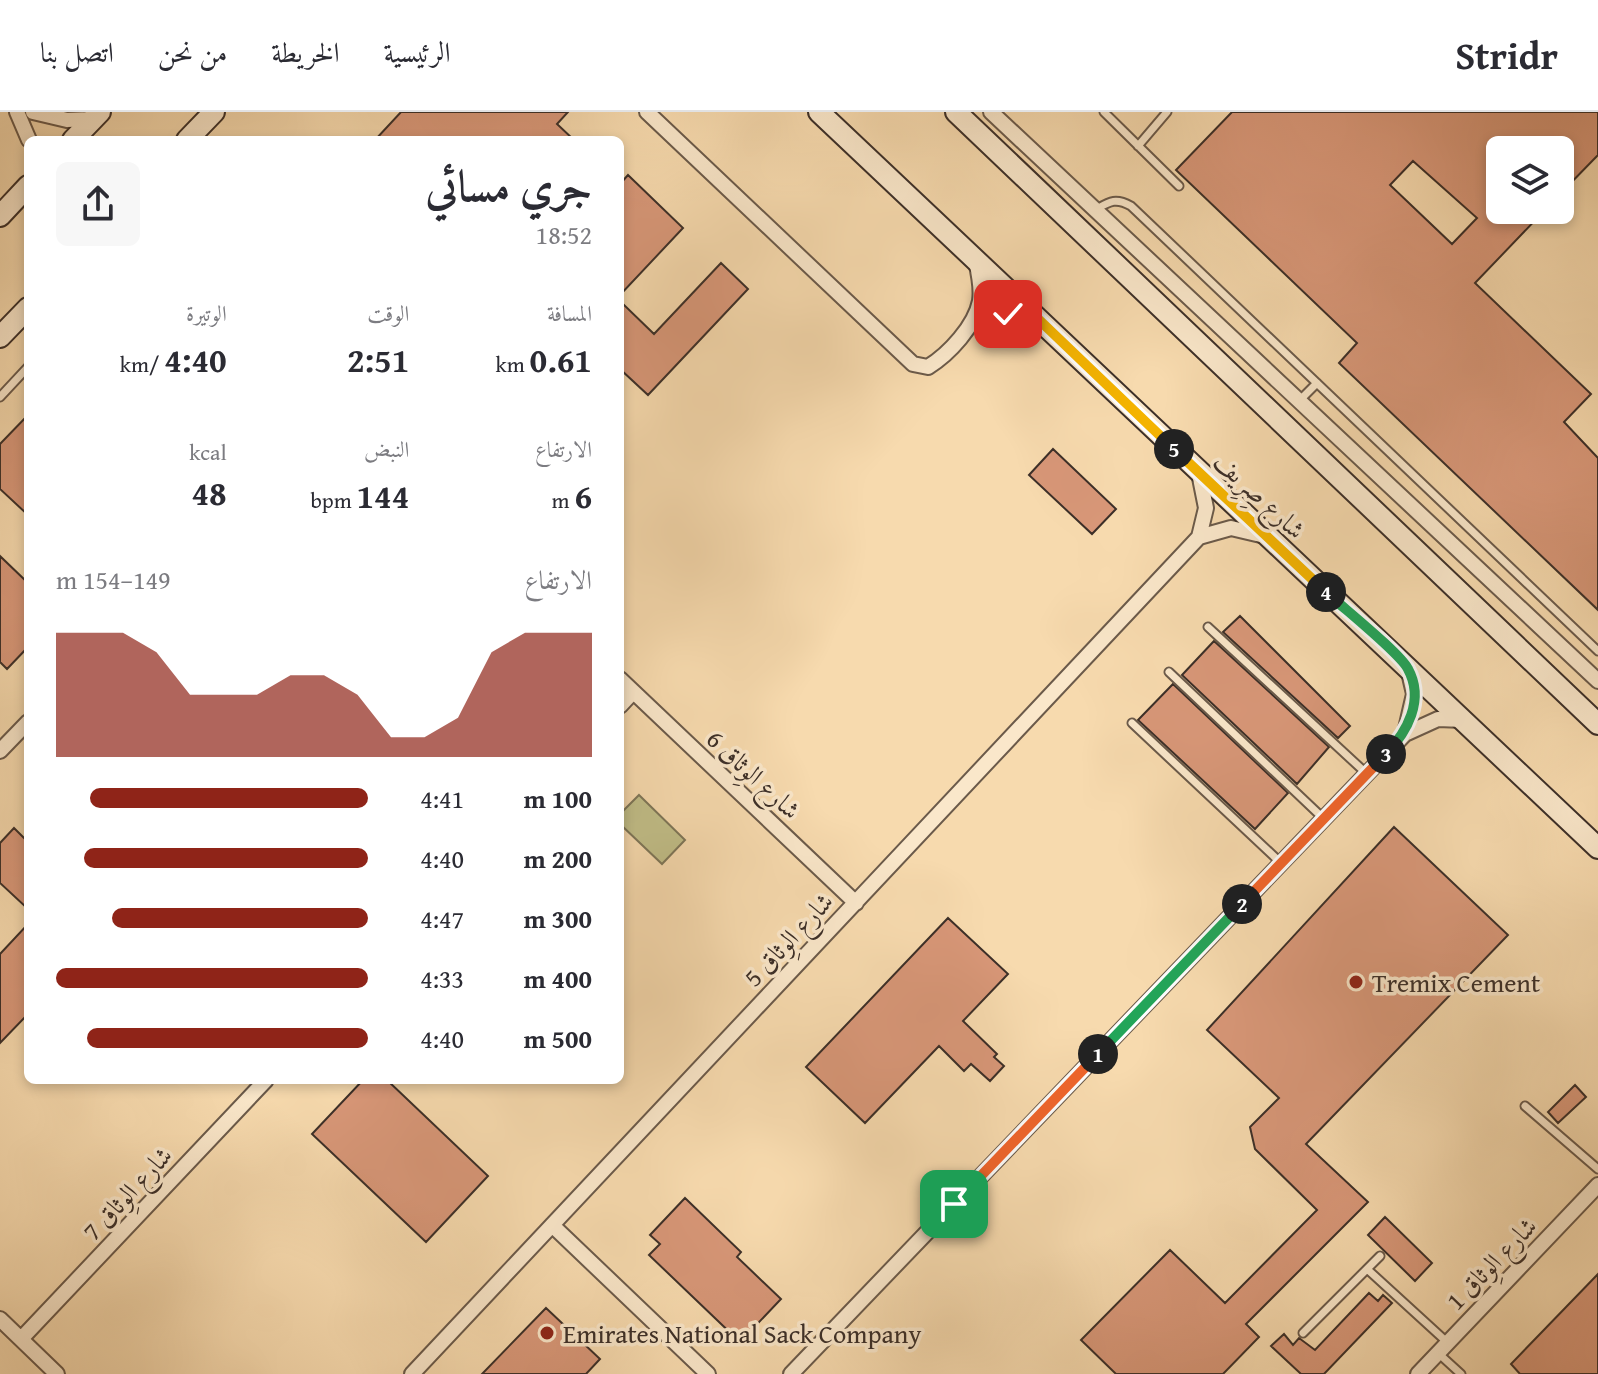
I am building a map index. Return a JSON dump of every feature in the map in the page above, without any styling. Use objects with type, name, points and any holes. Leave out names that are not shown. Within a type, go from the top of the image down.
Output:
[{"type":"street","points":[[17,112],[27,136]]},
{"type":"street","points":[[33,112],[67,120],[96,116]]},
{"type":"street","points":[[191,136],[214,112]]},
{"type":"street","points":[[647,112],[913,364],[928,367],[942,358],[971,323],[980,301],[980,280],[975,259]]},
{"type":"street","name":"شارع صِرِيف","points":[[819,112],[1598,848]]},
{"type":"street","points":[[956,112],[1598,724]]},
{"type":"street","points":[[991,112],[1093,211],[1598,681]]},
{"type":"street","points":[[77,136],[96,116]]},
{"type":"street","points":[[0,216],[24,190]]},
{"type":"street","points":[[0,337],[24,312]]},
{"type":"street","points":[[971,323],[1008,314],[1035,316]]},
{"type":"street","points":[[1199,473],[1206,508],[1199,537],[1231,528],[1265,536]]},
{"type":"street","name":"شارع الوِثاق 5","points":[[412,1374],[1199,537]]},
{"type":"street","points":[[1405,734],[1414,694],[1408,668]]},
{"type":"street","name":"شارع الوِثاق 6","points":[[624,683],[856,903]]},
{"type":"street","points":[[624,702],[633,692]]},
{"type":"street","points":[[791,1374],[1405,734],[1426,722],[1463,720]]},
{"type":"street","points":[[0,751],[24,726]]},
{"type":"street","name":"شارع الوِثاق 7","points":[[21,1339],[262,1084]]},
{"type":"street","name":"شارع الوِثاق 1","points":[[1418,1374],[1598,1185]]},
{"type":"street","points":[[552,1225],[708,1374]]},
{"type":"street","points":[[0,1319],[57,1374]]},
{"type":"lane","points":[[1104,112],[1179,186]]},
{"type":"lane","points":[[1138,146],[1167,112]]},
{"type":"lane","points":[[1093,211],[1111,200],[1121,200],[1131,206],[1598,651]]},
{"type":"lane","points":[[0,397],[24,371]]},
{"type":"lane","points":[[1297,402],[1317,383]]},
{"type":"lane","points":[[1481,574],[1499,557]]},
{"type":"lane","points":[[1208,627],[1367,774]]},
{"type":"lane","points":[[1169,672],[1324,819]]},
{"type":"lane","points":[[1132,723],[1281,863]]},
{"type":"lane","points":[[1525,1106],[1598,1169]]},
{"type":"lane","points":[[1303,1333],[1380,1256]]},
{"type":"lane","points":[[1367,1269],[1443,1348],[1461,1374]]},
{"type":"shaded area","points":[[639,795],[685,840],[662,864],[624,828],[624,810]]},
{"type":"building","points":[[401,112],[568,112],[557,124],[570,136],[379,136]]},
{"type":"building","points":[[1232,112],[1598,112],[1598,155],[1574,180],[1574,136],[1486,136],[1486,224],[1532,224],[1475,283],[1591,394],[1564,422],[1598,458],[1598,610],[1339,363],[1357,343],[1176,170]],"holes":[[[1413,161],[1477,218],[1452,244],[1390,185]]]},
{"type":"building","points":[[628,175],[683,228],[624,291],[624,180]]},
{"type":"building","points":[[721,263],[748,289],[648,395],[624,373],[624,305],[654,334]]},
{"type":"building","points":[[24,419],[24,511],[0,489],[0,444]]},
{"type":"building","points":[[1053,449],[1116,509],[1092,534],[1029,475]]},
{"type":"building","points":[[0,556],[24,579],[24,651],[7,669],[0,662]]},
{"type":"building","points":[[1240,616],[1350,726],[1338,738],[1223,632]]},
{"type":"building","points":[[1214,641],[1329,747],[1297,784],[1182,675]]},
{"type":"building","points":[[1173,684],[1288,793],[1255,829],[1138,720]]},
{"type":"building","name":"Tremix Cement","points":[[1394,827],[1508,935],[1306,1144],[1368,1202],[1246,1324],[1259,1337],[1223,1374],[1116,1374],[1081,1340],[1170,1250],[1225,1303],[1317,1210],[1255,1149],[1250,1127],[1279,1098],[1207,1030]]},
{"type":"building","points":[[14,828],[24,838],[24,905],[0,883],[0,843]]},
{"type":"building","points":[[948,918],[1008,974],[963,1021],[997,1054],[994,1057],[1004,1066],[990,1081],[971,1064],[964,1071],[939,1046],[865,1123],[806,1067]]},
{"type":"building","points":[[24,928],[24,1018],[0,1043],[0,954]]},
{"type":"building","points":[[359,1084],[391,1084],[488,1176],[426,1242],[312,1134]]},
{"type":"building","points":[[1575,1085],[1586,1097],[1558,1123],[1548,1112]]},
{"type":"building","points":[[685,1198],[741,1252],[737,1257],[781,1299],[740,1342],[649,1255],[660,1244],[650,1235]]},
{"type":"building","points":[[1385,1217],[1432,1263],[1415,1281],[1368,1235]]},
{"type":"building","points":[[1598,1274],[1598,1374],[1520,1374],[1511,1364]]},
{"type":"building","points":[[1369,1293],[1378,1301],[1383,1295],[1392,1303],[1324,1374],[1301,1374],[1271,1346],[1284,1334],[1293,1345],[1299,1338],[1315,1350]]},
{"type":"building","name":"Emirates National Sack Company","points":[[546,1308],[600,1359],[586,1374],[482,1374]]},
{"type":"place","name":"Tremix Cement","points":[[1356,982]]},
{"type":"place","name":"Emirates National Sack Company","points":[[547,1333]]},
{"type":"route","points":[[954,1204],[1405,734],[1414,694],[1408,668],[1238,511],[1035,316],[1008,314]]}]
